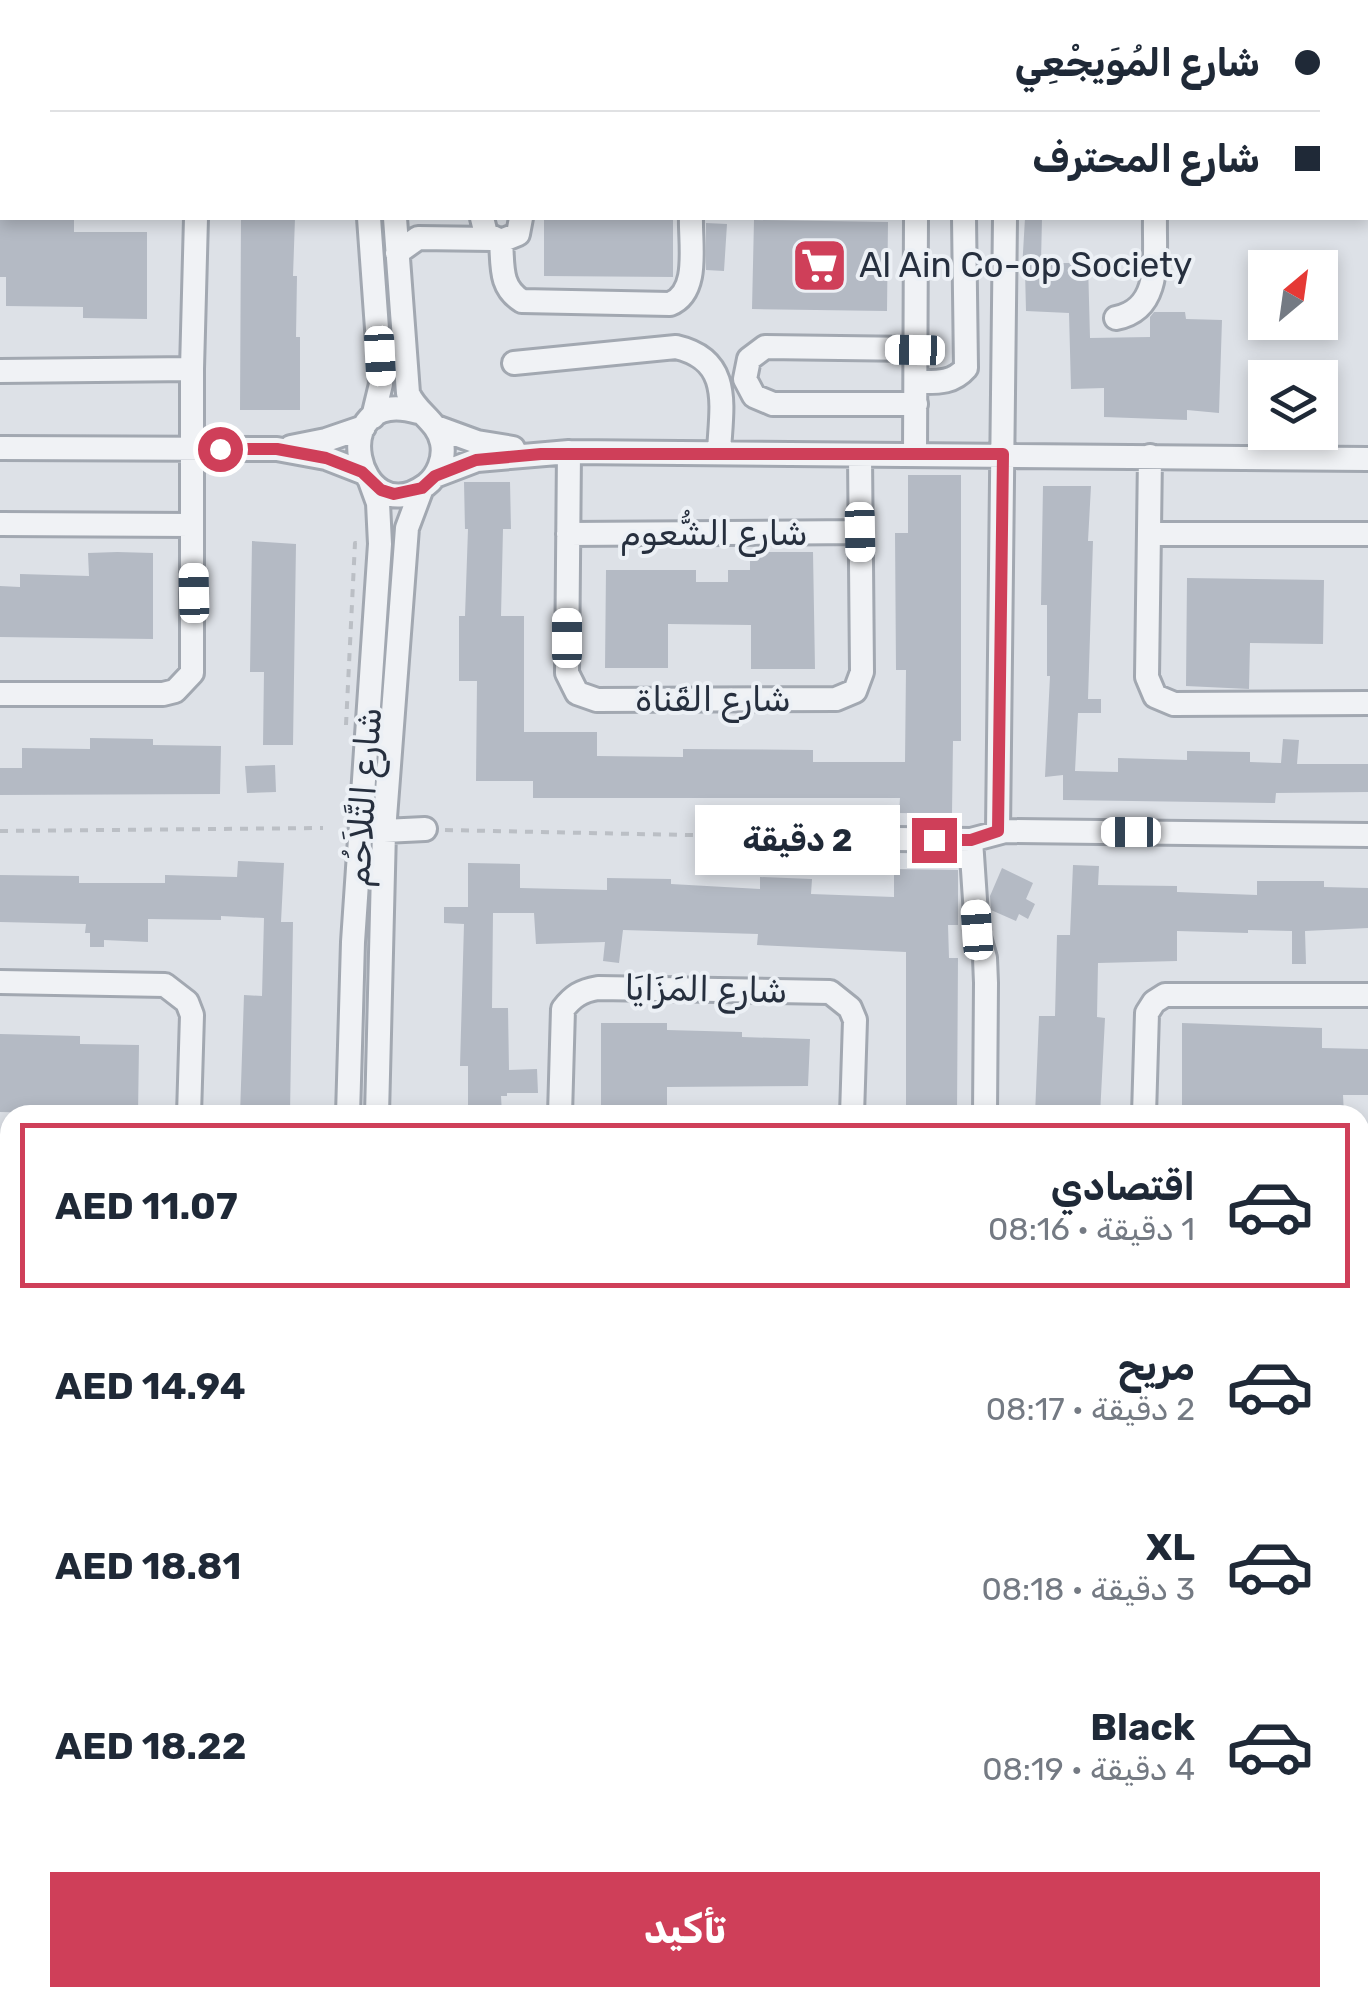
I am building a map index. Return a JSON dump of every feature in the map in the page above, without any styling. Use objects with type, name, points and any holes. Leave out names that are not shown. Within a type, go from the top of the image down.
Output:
[{"type":"street","points":[[0,694],[163,694],[185,684],[194,660],[192,369],[196,220]]},
{"type":"street","points":[[366,477],[357,457],[358,442],[381,384],[370,220]]},
{"type":"street","points":[[395,220],[408,393],[418,412],[436,427],[476,442],[541,454]]},
{"type":"street","points":[[396,254],[410,242],[427,237],[518,234],[522,220]]},
{"type":"street","points":[[492,233],[504,280],[522,301],[670,304],[678,301],[688,288],[690,220]]},
{"type":"street","points":[[915,454],[916,220]]},
{"type":"street","points":[[915,350],[765,347],[749,359],[745,379],[754,396],[773,404],[916,393],[958,377],[966,368],[964,220]]},
{"type":"street","points":[[998,831],[1005,220]]},
{"type":"street","points":[[1116,318],[1134,312],[1150,293],[1156,220]]},
{"type":"street","points":[[514,363],[676,347],[690,350],[712,367],[719,380],[719,452]]},
{"type":"street","points":[[0,371],[192,369]]},
{"type":"street","points":[[0,448],[277,449],[326,440],[394,408],[418,412]]},
{"type":"street","points":[[428,482],[442,460],[442,443],[436,427]]},
{"type":"street","points":[[277,449],[326,458],[394,494],[476,460],[569,452],[1368,459]]},
{"type":"street","name":"شارع القَناة","points":[[569,452],[567,673],[577,693],[597,700],[836,699],[855,691],[862,672],[860,455]]},
{"type":"street","points":[[1150,456],[1147,677],[1155,696],[1174,704],[1368,702]]},
{"type":"street","name":"شارع التَّلاَحُم","points":[[348,1105],[354,942],[380,544],[378,503],[366,477]]},
{"type":"street","name":"شارع التَّلاَحُم","points":[[377,1105],[384,831],[406,528],[428,482]]},
{"type":"street","points":[[0,524],[192,525]]},
{"type":"street","name":"شارع الشُّعوم","points":[[568,534],[860,532]]},
{"type":"street","points":[[1150,534],[1368,534]]},
{"type":"street","points":[[384,831],[426,829]]},
{"type":"street","points":[[896,839],[971,840],[998,831],[1368,835]]},
{"type":"street","points":[[971,840],[977,930],[985,958],[984,1105]]},
{"type":"street","points":[[0,982],[150,983],[177,992],[192,1015],[189,1105]]},
{"type":"street","name":"شارع المَزَايَا","points":[[560,1105],[564,1009],[584,990],[598,988],[830,992],[850,1008],[855,1020],[852,1105]]},
{"type":"street","points":[[1144,1105],[1147,1013],[1154,1002],[1166,995],[1368,994]]},
{"type":"path","points":[[0,831],[323,828]]},
{"type":"path","points":[[426,829],[896,839]]},
{"type":"building","points":[[0,220],[74,220],[74,232],[147,232],[147,319],[83,318],[83,307],[6,306],[6,277],[0,277]]},
{"type":"building","points":[[241,220],[295,220],[293,276],[297,276],[300,410],[240,410]]},
{"type":"building","points":[[544,220],[673,220],[673,277],[544,276]]},
{"type":"building","name":"Al Ain Co-op Society","points":[[754,220],[888,222],[887,311],[752,309]]},
{"type":"building","points":[[1025,220],[1042,220],[1041,263],[1088,263],[1090,338],[1150,337],[1150,317],[1154,312],[1185,312],[1186,319],[1222,320],[1219,413],[1187,410],[1187,420],[1104,417],[1104,388],[1071,389],[1069,313],[1026,311],[1022,270]]},
{"type":"building","points":[[706,223],[727,224],[724,271],[706,270]]},
{"type":"building","points":[[908,475],[961,475],[961,741],[953,741],[952,814],[899,813],[900,798],[533,798],[533,781],[476,781],[477,681],[459,681],[459,616],[465,616],[468,529],[464,482],[510,482],[511,529],[503,529],[501,616],[524,616],[524,732],[597,732],[597,756],[683,757],[683,749],[813,750],[813,762],[905,762],[906,670],[896,670],[895,533],[908,533]]},
{"type":"building","points":[[1043,486],[1091,486],[1088,699],[1101,699],[1101,713],[1078,713],[1075,771],[1118,772],[1118,758],[1187,760],[1187,751],[1250,752],[1250,762],[1281,763],[1283,739],[1299,740],[1297,764],[1368,764],[1368,792],[1276,793],[1275,803],[1063,800],[1063,775],[1045,777],[1050,676],[1047,605],[1041,605]]},
{"type":"building","points":[[252,541],[296,544],[293,745],[263,745],[264,672],[250,672]]},
{"type":"building","points":[[750,552],[813,552],[815,669],[751,669],[751,625],[668,624],[668,668],[605,668],[606,570],[696,570],[696,582],[728,582],[728,570],[750,570]]},
{"type":"building","points":[[88,553],[153,553],[153,639],[0,637],[0,586],[20,587],[20,574],[89,576]]},
{"type":"building","points":[[1187,578],[1324,580],[1323,644],[1250,643],[1249,689],[1186,686]]},
{"type":"building","points":[[90,738],[153,739],[153,745],[221,746],[220,794],[0,795],[0,768],[22,768],[22,748],[90,749]]},
{"type":"building","points":[[275,765],[276,792],[247,793],[245,766]]},
{"type":"building","points":[[238,861],[284,863],[281,922],[293,922],[290,1105],[240,1105],[244,995],[262,996],[264,918],[148,919],[148,942],[104,940],[104,947],[90,947],[86,924],[0,922],[0,875],[79,876],[79,883],[165,883],[165,875],[237,877]]},
{"type":"building","points":[[468,863],[520,864],[520,888],[607,890],[607,878],[671,879],[671,884],[760,889],[760,877],[812,879],[811,894],[894,897],[894,869],[958,870],[958,925],[948,925],[949,958],[958,958],[957,1105],[906,1105],[906,952],[757,945],[758,934],[623,930],[619,963],[603,961],[605,942],[536,944],[534,913],[493,913],[492,1008],[508,1008],[509,1070],[537,1069],[538,1093],[507,1093],[501,1096],[501,1105],[468,1105],[468,1066],[460,1066],[464,924],[444,923],[444,907],[468,907]]},
{"type":"building","points":[[1073,865],[1099,866],[1098,885],[1177,886],[1177,892],[1257,895],[1257,881],[1324,881],[1324,887],[1368,888],[1368,928],[1305,931],[1306,964],[1292,964],[1292,931],[1248,930],[1177,931],[1177,961],[1098,963],[1097,1017],[1105,1018],[1101,1105],[1035,1105],[1039,1016],[1055,1016],[1057,935],[1070,935]]},
{"type":"building","points":[[1002,868],[1033,883],[1026,899],[1035,904],[1028,919],[1019,914],[1016,921],[991,910],[990,896]]},
{"type":"building","points":[[601,1023],[667,1023],[667,1030],[810,1039],[808,1086],[667,1087],[667,1105],[601,1105]]},
{"type":"building","points":[[1182,1023],[1322,1028],[1322,1048],[1368,1049],[1368,1095],[1343,1095],[1344,1105],[1182,1105]]},
{"type":"building","points":[[0,1034],[80,1036],[80,1044],[139,1045],[138,1105],[0,1105]]},
{"type":"place","name":"Al Ain Co-op Society","points":[[820,265]]},
{"type":"route","points":[[220,449],[277,449],[326,458],[351,466],[381,490],[394,494],[422,488],[435,476],[476,460],[569,452],[1003,454],[998,831],[971,840],[934,840]]}]
